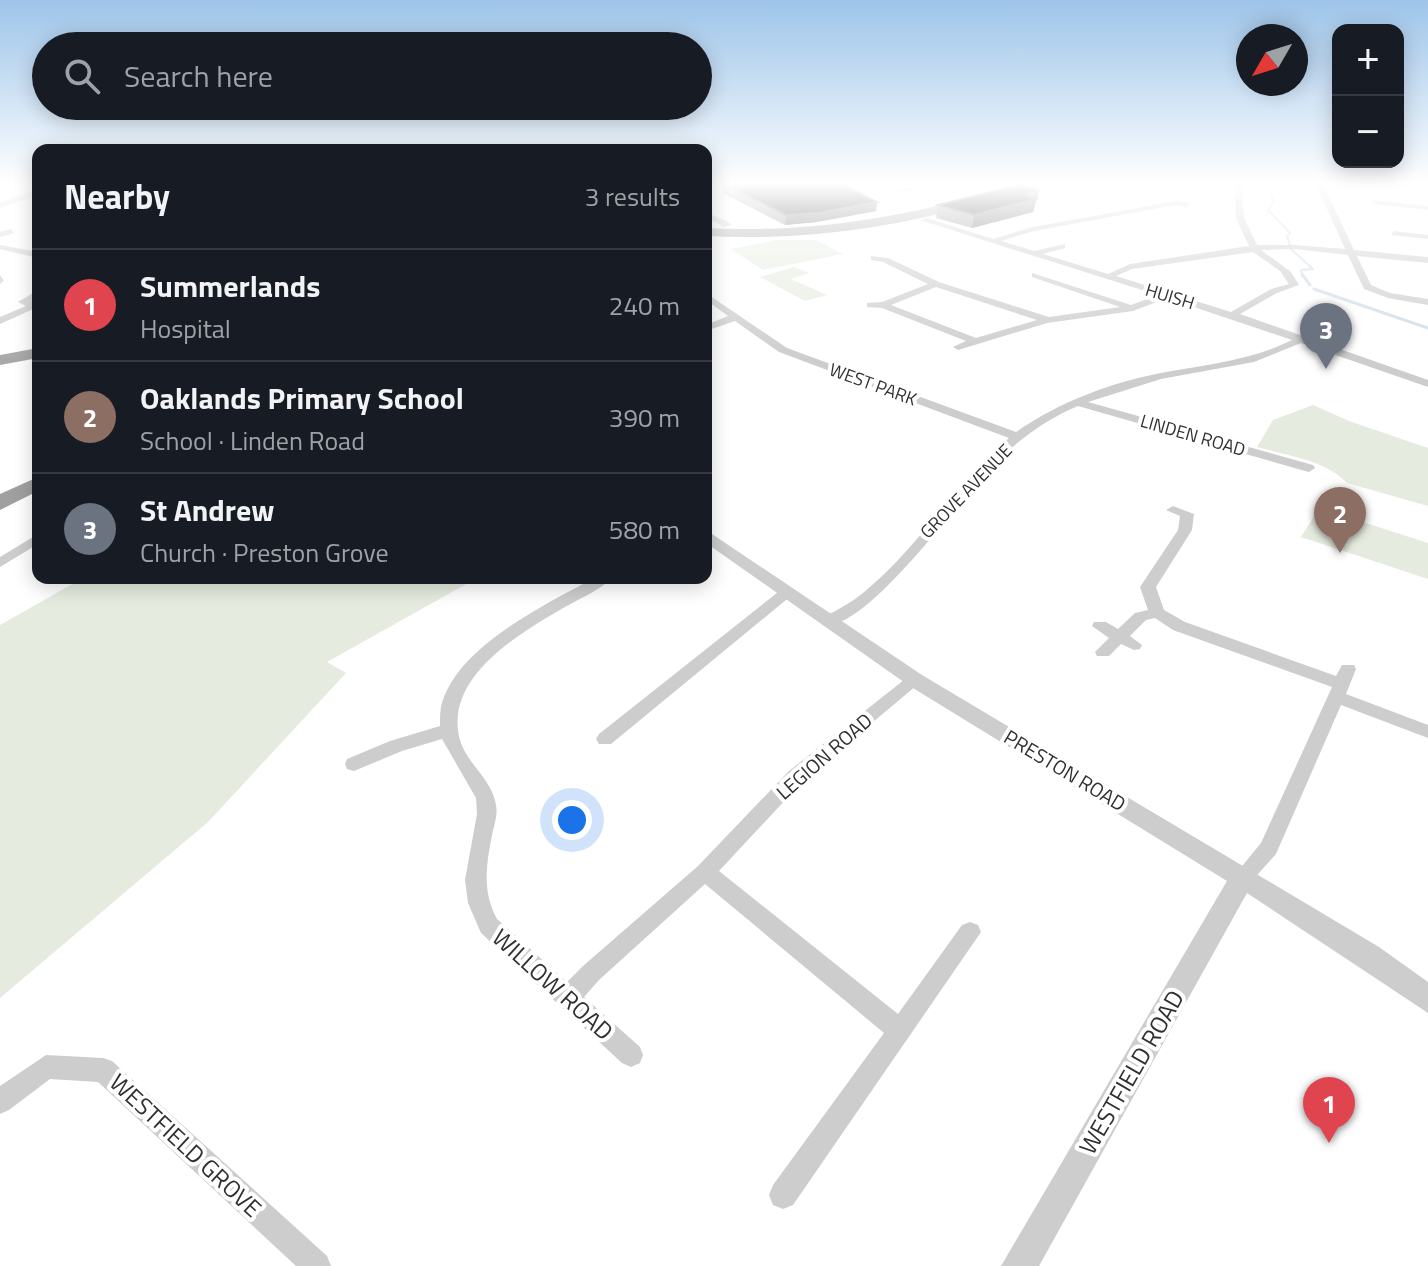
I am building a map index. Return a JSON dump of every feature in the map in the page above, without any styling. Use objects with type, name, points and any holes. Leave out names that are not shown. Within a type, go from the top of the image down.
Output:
[{"type":"highway","points":[[0,503],[32,486]]},
{"type":"main road","points":[[0,360],[32,354]]},
{"type":"street","name":"HUISH","points":[[992,241],[1232,315],[1428,384]]},
{"type":"street","points":[[1232,315],[1274,291],[1294,285],[1282,268],[1255,248],[1251,241]]},
{"type":"street","points":[[1345,241],[1367,287],[1388,295],[1428,302]]},
{"type":"street","points":[[1034,254],[1062,246]]},
{"type":"street","points":[[0,247],[32,252]]},
{"type":"street","points":[[1108,277],[1130,267],[1255,248],[1295,247],[1428,260]]},
{"type":"street","points":[[874,258],[885,260],[936,284],[1048,320]]},
{"type":"street","points":[[1037,277],[1133,308]]},
{"type":"street","points":[[887,308],[936,284]]},
{"type":"street","points":[[958,347],[1048,320],[1133,308],[1167,295]]},
{"type":"street","name":"WEST PARK","points":[[712,300],[793,355],[1018,437]]},
{"type":"street","points":[[870,305],[887,308],[974,341]]},
{"type":"street","points":[[0,321],[32,307]]},
{"type":"street","points":[[712,326],[735,317]]},
{"type":"street","name":"GROVE AVENUE","points":[[832,620],[872,593],[995,454],[1035,423],[1076,402],[1162,376],[1245,363],[1279,353],[1301,339]]},
{"type":"street","name":"LINDEN ROAD","points":[[1076,402],[1309,468]]},
{"type":"street","points":[[1188,513],[1185,530],[1148,587],[1157,613],[1179,626],[1341,683],[1428,732]]},
{"type":"street","name":"PRESTON ROAD","points":[[712,539],[915,680],[1243,877],[1369,956],[1428,999]]},
{"type":"street","points":[[0,563],[32,542]]},
{"type":"street","points":[[354,764],[396,746],[448,730],[452,700],[467,673],[486,654],[509,635],[595,584]]},
{"type":"street","points":[[605,739],[787,592]]},
{"type":"street","points":[[1103,652],[1141,616],[1157,613]]},
{"type":"street","points":[[1100,626],[1134,645]]},
{"type":"street","name":"LEGION ROAD","points":[[569,997],[591,973],[705,872],[796,776],[915,680]]},
{"type":"street","points":[[1243,877],[1269,848],[1341,683]]},
{"type":"street","name":"WILLOW ROAD","points":[[448,730],[453,748],[484,792],[488,810],[474,885],[477,907],[489,926],[631,1055]]},
{"type":"street","points":[[705,872],[900,1031]]},
{"type":"street","name":"WESTFIELD ROAD","points":[[1019,1266],[1243,877]]},
{"type":"street","points":[[783,1195],[970,932]]},
{"type":"street","name":"WESTFIELD GROVE","points":[[0,1101],[46,1067],[103,1070],[317,1266]]},
{"type":"shaded area","points":[[771,241],[818,241],[843,254],[763,270],[731,249]]},
{"type":"shaded area","points":[[794,267],[809,273],[791,279],[827,295],[805,301],[760,277]]},
{"type":"shaded area","points":[[1313,405],[1428,448],[1428,506],[1347,483],[1317,464],[1257,447],[1273,420]]},
{"type":"shaded area","points":[[1319,508],[1428,543],[1428,579],[1301,537]]},
{"type":"shaded area","points":[[72,584],[466,584],[327,662],[346,673],[208,822],[0,998],[0,625]]},
{"type":"waterway","points":[[1289,241],[1290,245]]},
{"type":"waterway","points":[[1291,249],[1313,269],[1301,270],[1302,276]]},
{"type":"waterway","points":[[1302,274],[1310,285]]},
{"type":"waterway","points":[[1314,289],[1428,328]]},
{"type":"place","name":"St Andrew","points":[[1326,369]]},
{"type":"place","name":"Oaklands Primary School","points":[[1340,553]]},
{"type":"place","name":"Summerlands","points":[[1329,1143]]}]
